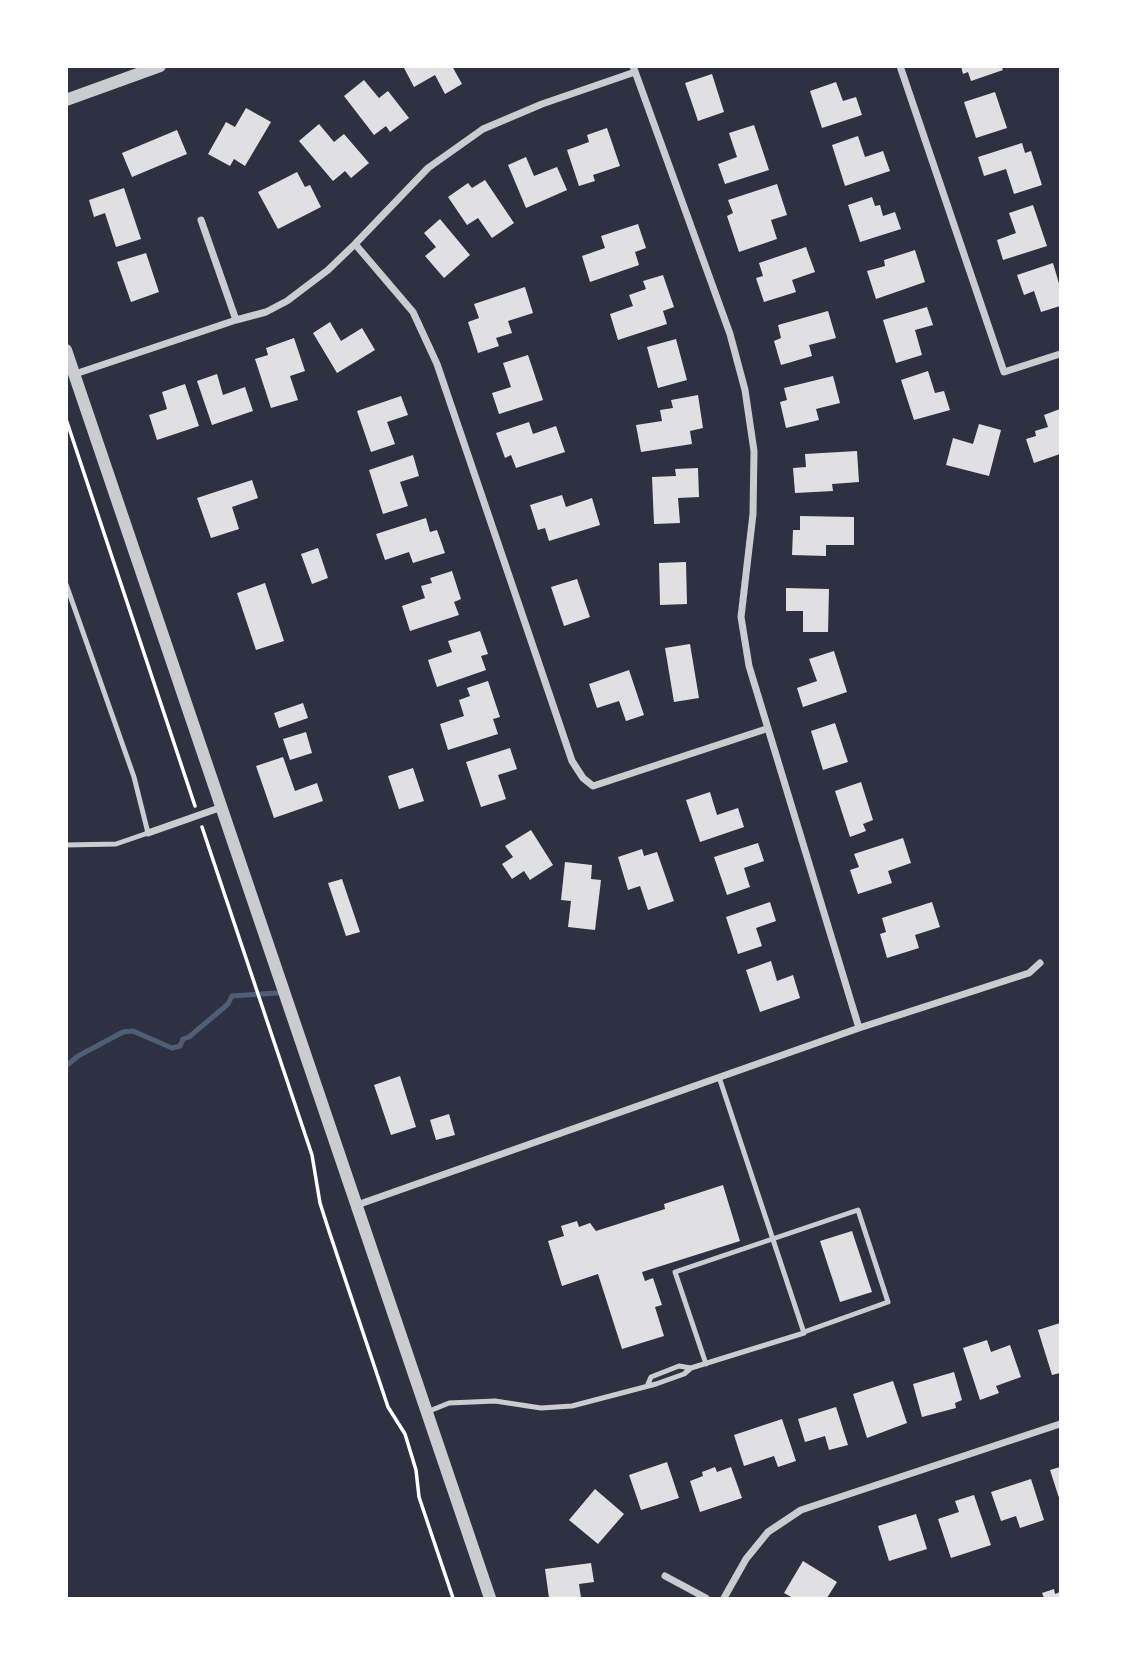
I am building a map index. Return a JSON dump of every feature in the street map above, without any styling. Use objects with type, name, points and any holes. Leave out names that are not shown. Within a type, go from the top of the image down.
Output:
[{"type":"street","points":[[66,100],[160,66]]},
{"type":"street","points":[[900,66],[1004,372],[1060,354]]},
{"type":"street","points":[[71,376],[266,312],[287,301],[328,270],[428,168],[483,129],[634,69],[730,334],[746,390],[754,451],[753,514],[741,617],[749,666],[766,729],[859,1027]]},
{"type":"street","points":[[201,220],[236,320]]},
{"type":"street","points":[[355,244],[413,312],[438,364],[572,761],[583,778],[593,786],[766,729]]},
{"type":"street","points":[[66,350],[71,376],[222,807],[490,1598]]},
{"type":"street","points":[[148,834],[222,807]]},
{"type":"street","points":[[357,1205],[859,1027],[1028,973],[1040,963]]},
{"type":"street","points":[[724,1598],[746,1559],[768,1532],[802,1510],[1060,1424]]},
{"type":"street","points":[[665,1576],[706,1598]]},
{"type":"lane","points":[[66,584],[134,777],[148,834],[116,844],[66,845]]},
{"type":"lane","points":[[719,1077],[804,1332]]},
{"type":"lane","points":[[427,1412],[449,1403],[495,1401],[541,1408],[572,1406],[684,1374],[691,1368],[706,1364],[804,1332],[888,1302],[858,1210],[675,1272],[706,1364]]},
{"type":"path","points":[[66,419],[272,1031],[312,1155],[320,1203],[388,1407],[405,1434],[419,1497],[453,1598]]},
{"type":"building","points":[[403,66],[452,66],[462,84],[445,94],[435,75],[414,87]]},
{"type":"building","points":[[961,66],[1001,66],[1003,70],[971,81],[968,72],[963,74]]},
{"type":"building","points":[[712,74],[724,112],[698,121],[685,83]]},
{"type":"building","points":[[364,80],[379,98],[388,91],[409,118],[390,132],[386,126],[374,135],[344,96]]},
{"type":"building","points":[[836,82],[843,101],[856,97],[862,115],[822,128],[810,91]]},
{"type":"building","points":[[995,92],[1007,128],[976,138],[964,102]]},
{"type":"building","points":[[246,108],[271,122],[245,166],[234,159],[230,166],[208,154],[226,122],[235,127]]},
{"type":"building","points":[[319,124],[334,142],[344,134],[369,163],[351,178],[345,171],[333,181],[299,141]]},
{"type":"building","points":[[754,125],[769,170],[725,184],[718,164],[737,157],[729,133]]},
{"type":"building","points":[[607,128],[620,166],[593,175],[595,181],[579,186],[567,150],[589,142],[587,135]]},
{"type":"building","points":[[177,130],[187,154],[132,177],[122,153]]},
{"type":"building","points":[[858,136],[865,157],[883,151],[890,171],[845,186],[832,145]]},
{"type":"building","points":[[1022,143],[1025,153],[1031,151],[1042,185],[1014,194],[1006,169],[984,176],[978,157]]},
{"type":"building","points":[[526,157],[534,176],[557,167],[567,190],[526,208],[508,165]]},
{"type":"building","points":[[297,172],[305,187],[310,185],[321,207],[278,229],[258,192]]},
{"type":"building","points":[[485,180],[514,223],[492,238],[478,218],[467,225],[448,197],[468,183],[472,188]]},
{"type":"building","points":[[777,184],[787,215],[771,220],[777,239],[739,252],[727,216],[733,213],[728,200]]},
{"type":"building","points":[[124,188],[141,239],[116,247],[105,213],[94,217],[89,200]]},
{"type":"building","points":[[872,197],[875,206],[880,205],[883,216],[895,212],[901,229],[860,242],[848,205]]},
{"type":"building","points":[[1033,205],[1047,246],[1003,260],[997,240],[1016,233],[1009,213]]},
{"type":"building","points":[[440,219],[470,255],[444,278],[425,256],[436,247],[424,233]]},
{"type":"building","points":[[638,224],[646,248],[635,252],[639,265],[590,282],[582,256],[605,248],[601,236]]},
{"type":"building","points":[[806,247],[815,272],[792,280],[796,292],[764,302],[756,278],[763,276],[759,263]]},
{"type":"building","points":[[915,250],[925,282],[876,299],[867,271],[885,266],[884,260]]},
{"type":"building","points":[[146,253],[159,292],[131,302],[117,262]]},
{"type":"building","points":[[1053,263],[1060,287],[1060,306],[1041,312],[1034,291],[1024,295],[1017,275]]},
{"type":"building","points":[[663,275],[674,307],[663,311],[667,324],[618,340],[610,314],[633,306],[629,295],[646,289],[643,281]]},
{"type":"building","points":[[525,287],[533,313],[508,321],[512,333],[496,338],[499,346],[478,353],[468,322],[479,318],[474,304]]},
{"type":"building","points":[[927,307],[933,325],[915,330],[922,355],[896,363],[883,320]]},
{"type":"building","points":[[828,311],[836,338],[809,345],[812,356],[781,365],[774,341],[781,338],[778,325]]},
{"type":"building","points":[[330,322],[341,341],[362,328],[375,350],[337,373],[313,333]]},
{"type":"building","points":[[294,338],[305,371],[290,376],[298,400],[271,408],[255,359],[268,355],[266,348]]},
{"type":"building","points":[[676,339],[687,380],[658,388],[647,347]]},
{"type":"building","points":[[528,355],[543,400],[499,414],[492,393],[511,387],[503,363]]},
{"type":"building","points":[[928,371],[935,393],[944,391],[950,410],[914,420],[901,380]]},
{"type":"building","points":[[217,374],[223,395],[245,387],[253,411],[212,425],[197,381]]},
{"type":"building","points":[[833,376],[840,403],[816,409],[819,420],[786,428],[780,402],[787,400],[784,388]]},
{"type":"building","points":[[185,384],[199,426],[157,440],[149,415],[167,409],[162,392]]},
{"type":"building","points":[[698,395],[703,428],[690,431],[692,444],[641,452],[636,425],[662,421],[660,410],[673,408],[671,400]]},
{"type":"building","points":[[401,396],[408,415],[387,422],[395,444],[371,452],[357,411]]},
{"type":"building","points":[[1060,409],[1060,454],[1034,463],[1026,439],[1036,436],[1035,431],[1048,427],[1044,415]]},
{"type":"building","points":[[529,422],[533,434],[556,426],[565,452],[516,468],[511,455],[505,458],[496,433]]},
{"type":"building","points":[[979,424],[1001,430],[989,476],[946,465],[953,438],[973,444]]},
{"type":"building","points":[[857,451],[859,482],[832,484],[833,491],[795,493],[793,468],[806,467],[805,454]]},
{"type":"building","points":[[413,455],[419,476],[400,482],[408,506],[383,514],[369,470]]},
{"type":"building","points":[[698,468],[699,497],[678,498],[680,523],[654,524],[652,477],[676,476],[675,469]]},
{"type":"building","points":[[252,480],[258,498],[232,507],[239,529],[211,538],[197,498]]},
{"type":"building","points":[[562,495],[566,507],[592,498],[600,525],[549,541],[545,528],[538,530],[530,505]]},
{"type":"building","points":[[800,516],[854,517],[854,545],[826,545],[826,556],[792,555],[793,530],[800,530]]},
{"type":"building","points":[[426,518],[430,532],[437,530],[445,553],[413,563],[409,552],[385,560],[376,534]]},
{"type":"building","points":[[318,548],[328,578],[312,584],[301,554]]},
{"type":"building","points":[[686,562],[687,604],[660,605],[659,563]]},
{"type":"building","points":[[452,571],[461,599],[454,602],[459,615],[410,631],[402,606],[425,598],[421,586],[432,583],[430,578]]},
{"type":"building","points":[[577,579],[590,617],[564,626],[551,587]]},
{"type":"building","points":[[265,583],[284,641],[256,650],[237,593]]},
{"type":"building","points":[[786,588],[829,589],[828,632],[803,632],[803,611],[786,611]]},
{"type":"building","points":[[480,631],[488,654],[481,656],[486,670],[437,687],[428,660],[452,652],[448,641]]},
{"type":"building","points":[[690,644],[699,698],[674,702],[665,648]]},
{"type":"building","points":[[834,651],[847,692],[803,707],[797,688],[817,681],[809,659]]},
{"type":"building","points":[[629,670],[644,715],[626,721],[619,701],[597,708],[589,684]]},
{"type":"building","points":[[488,681],[500,717],[493,719],[498,734],[448,750],[440,724],[464,716],[459,700],[470,696],[467,688]]},
{"type":"building","points":[[303,703],[308,718],[279,728],[274,713]]},
{"type":"building","points":[[835,723],[848,762],[823,770],[811,731]]},
{"type":"building","points":[[306,732],[312,753],[290,760],[283,739]]},
{"type":"building","points":[[510,748],[517,769],[498,775],[506,799],[481,807],[466,762]]},
{"type":"building","points":[[283,757],[295,791],[317,783],[323,801],[274,818],[256,766]]},
{"type":"building","points":[[413,768],[424,801],[399,809],[388,776]]},
{"type":"building","points":[[861,782],[873,820],[863,824],[866,831],[850,837],[835,791]]},
{"type":"building","points":[[710,792],[717,815],[738,808],[744,827],[700,842],[686,800]]},
{"type":"building","points":[[531,830],[553,865],[530,880],[524,871],[512,879],[502,864],[513,857],[505,846]]},
{"type":"building","points":[[903,838],[911,863],[888,871],[892,883],[858,894],[850,870],[859,867],[854,854]]},
{"type":"building","points":[[758,843],[764,861],[744,868],[750,887],[727,895],[714,857]]},
{"type":"building","points":[[642,849],[644,856],[657,852],[674,901],[648,910],[640,886],[628,890],[618,857]]},
{"type":"building","points":[[565,862],[592,865],[591,879],[601,880],[595,930],[568,927],[571,901],[561,900]]},
{"type":"building","points":[[342,879],[360,932],[346,936],[328,883]]},
{"type":"building","points":[[770,902],[776,921],[756,928],[762,946],[738,954],[726,917]]},
{"type":"building","points":[[932,902],[940,927],[915,935],[919,948],[887,958],[880,934],[886,932],[882,918]]},
{"type":"building","points":[[771,961],[777,981],[793,975],[800,998],[760,1012],[746,970]]},
{"type":"building","points":[[400,1076],[416,1127],[391,1135],[374,1085]]},
{"type":"building","points":[[449,1114],[455,1135],[436,1140],[430,1120]]},
{"type":"building","points":[[723,1185],[740,1241],[642,1272],[645,1281],[653,1278],[662,1305],[655,1307],[664,1336],[622,1349],[598,1274],[562,1286],[548,1241],[564,1236],[561,1226],[577,1221],[579,1227],[590,1223],[596,1231],[665,1209],[664,1204]]},
{"type":"building","points":[[852,1231],[872,1292],[840,1302],[820,1241]]},
{"type":"building","points":[[1060,1323],[1060,1373],[1052,1375],[1038,1330]]},
{"type":"building","points":[[987,1340],[991,1352],[1010,1345],[1021,1377],[996,1386],[999,1393],[980,1400],[963,1348]]},
{"type":"building","points":[[954,1372],[962,1400],[955,1403],[956,1408],[922,1417],[913,1384]]},
{"type":"building","points":[[893,1381],[907,1423],[867,1438],[853,1394]]},
{"type":"building","points":[[836,1407],[848,1445],[829,1450],[825,1436],[805,1442],[798,1419]]},
{"type":"building","points":[[782,1419],[796,1461],[778,1467],[774,1456],[744,1466],[734,1435]]},
{"type":"building","points":[[667,1462],[679,1498],[641,1510],[629,1475]]},
{"type":"building","points":[[715,1467],[717,1472],[731,1467],[742,1498],[700,1512],[690,1481]]},
{"type":"building","points":[[1060,1467],[1060,1501],[1050,1470]]},
{"type":"building","points":[[1031,1479],[1044,1520],[1020,1528],[1016,1516],[1001,1521],[991,1492]]},
{"type":"building","points":[[595,1489],[624,1514],[598,1544],[569,1520]]},
{"type":"building","points":[[974,1495],[991,1545],[951,1558],[938,1519],[959,1512],[955,1501]]},
{"type":"building","points":[[916,1514],[927,1549],[889,1561],[878,1526]]},
{"type":"building","points":[[803,1561],[837,1582],[827,1598],[793,1598],[784,1593]]},
{"type":"building","points":[[591,1563],[594,1582],[579,1584],[581,1598],[549,1598],[545,1569]]},
{"type":"building","points":[[1054,1589],[1055,1594],[1060,1592],[1060,1598],[1044,1598],[1042,1593]]},
{"type":"waterway","points":[[66,1066],[78,1056],[123,1032],[133,1031],[172,1048],[180,1046],[183,1039],[189,1037],[228,1004],[232,996],[277,993]]}]
